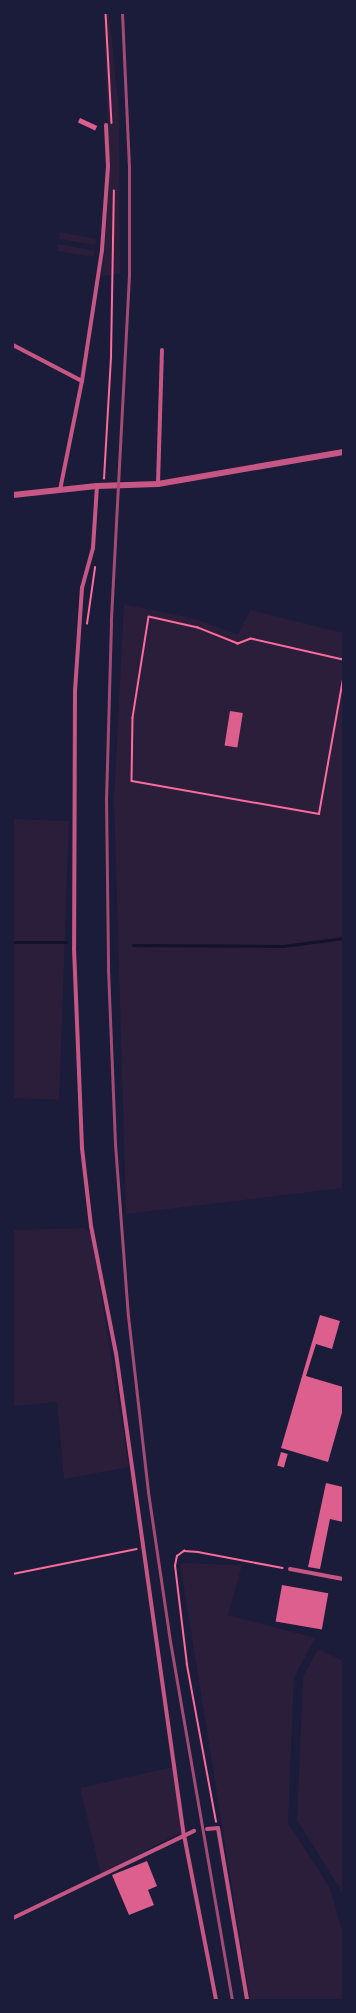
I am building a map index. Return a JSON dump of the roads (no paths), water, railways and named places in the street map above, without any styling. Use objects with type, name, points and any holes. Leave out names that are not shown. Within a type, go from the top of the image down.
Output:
[{"type":"street","points":[[60,490],[82,381],[102,250],[108,166],[106,125]]},
{"type":"street","points":[[13,345],[82,381]]},
{"type":"street","points":[[158,484],[162,350]]},
{"type":"street","points":[[13,495],[97,486],[158,484],[343,452]]},
{"type":"street","points":[[97,486],[93,548],[82,588],[75,698],[74,948],[82,1148],[91,1226],[116,1353],[142,1548],[184,1835],[216,2000]]},
{"type":"street","points":[[290,1569],[343,1579]]},
{"type":"street","points":[[207,1829],[218,1828],[247,2000]]},
{"type":"street","points":[[13,1918],[194,1831]]},
{"type":"waterway","points":[[133,945],[283,946],[343,938]]},
{"type":"waterway","points":[[13,942],[66,942]]},
{"type":"railway","points":[[122,13],[129,166],[129,275],[111,622],[106,797],[108,969],[115,1144],[128,1316],[148,1492],[170,1641],[232,2000]]}]
